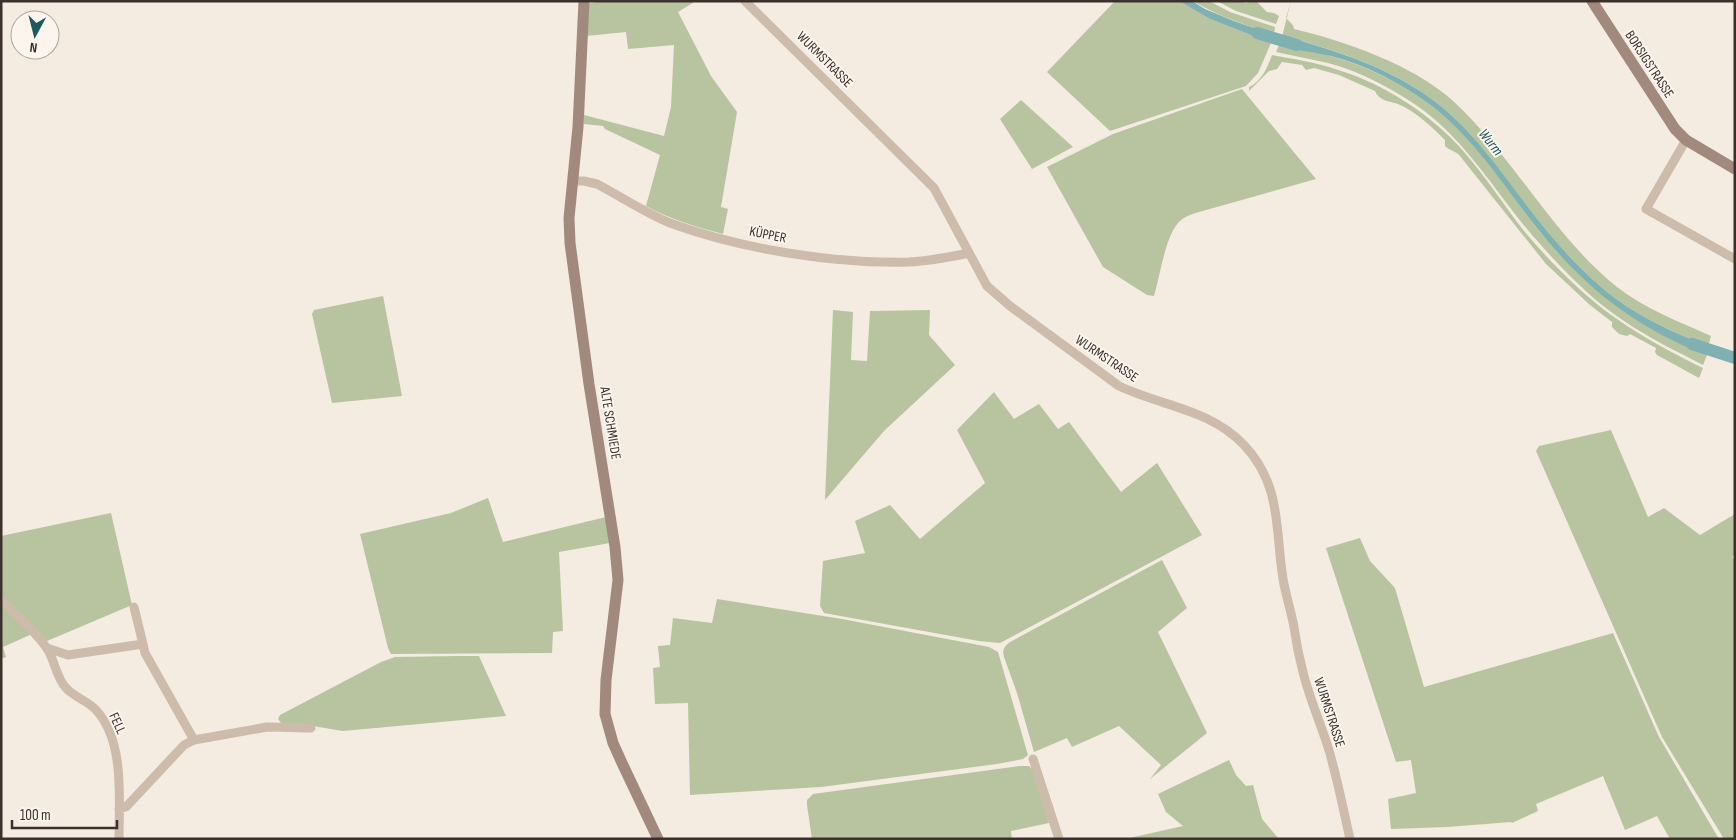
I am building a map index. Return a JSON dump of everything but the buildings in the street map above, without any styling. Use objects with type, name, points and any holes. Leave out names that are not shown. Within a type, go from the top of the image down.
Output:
[{"type":"street","name":"ALTE SCHMIEDE","points":[[584,1],[578,127],[568,218],[587,371],[615,547],[618,580],[606,680],[605,714],[613,743],[658,839]]},
{"type":"street","name":"WURMSTRASSE","points":[[746,1],[934,188],[987,286],[1010,306],[1104,376],[1135,393],[1190,411],[1221,426],[1231,433],[1255,458],[1267,478],[1272,492],[1277,519],[1279,552],[1295,639],[1303,674],[1330,755],[1350,839]]},
{"type":"street","name":"BORSIGSTRASSE","points":[[1592,1],[1666,116],[1686,140],[1735,169]]},
{"type":"street","points":[[1686,140],[1646,209],[1735,259]]},
{"type":"street","name":"KÜPPER","points":[[572,181],[597,184],[668,222],[708,236],[776,251],[834,258],[900,262],[948,258],[969,253]]},
{"type":"street","name":"FELL","points":[[1,600],[47,648],[56,667],[58,677],[66,688],[96,710],[108,728],[117,764],[120,791],[119,839]]},
{"type":"street","points":[[134,607],[145,653],[194,740]]},
{"type":"street","name":"FELL","points":[[47,648],[68,655],[142,644]]},
{"type":"street","points":[[56,667],[68,655]]},
{"type":"street","points":[[119,809],[126,807],[184,745],[194,740],[267,727],[311,728]]},
{"type":"street","points":[[1033,759],[1059,839]]},
{"type":"green space","points":[[600,1],[696,1],[678,12],[711,76],[737,112],[721,207],[728,209],[723,234],[683,222],[646,206],[660,155],[605,129],[603,126],[584,124],[584,115],[664,136],[671,107],[674,45],[628,49],[626,32],[586,36],[587,4]]},
{"type":"green space","points":[[1115,1],[1179,1],[1210,19],[1271,43],[1258,73],[1246,86],[1110,131],[1047,72]]},
{"type":"green space","points":[[1193,1],[1209,1],[1230,12],[1275,27],[1274,35],[1222,16]]},
{"type":"green space","points":[[1217,1],[1242,1],[1245,3],[1256,1],[1267,12],[1279,16],[1276,24],[1236,11]]},
{"type":"green space","points":[[1287,19],[1294,29],[1335,40],[1378,56],[1436,87],[1474,122],[1573,244],[1594,266],[1617,287],[1639,302],[1711,336],[1708,347],[1644,317],[1623,304],[1599,285],[1577,265],[1533,214],[1480,145],[1450,114],[1433,100],[1400,79],[1364,62],[1289,37],[1282,37]]},
{"type":"green space","points":[[1279,45],[1347,61],[1384,76],[1429,104],[1448,119],[1482,155],[1542,234],[1574,270],[1608,299],[1627,312],[1686,346],[1707,355],[1703,365],[1633,327],[1590,295],[1525,227],[1456,140],[1423,110],[1401,95],[1353,71],[1328,63],[1276,52]]},
{"type":"green space","points":[[1272,55],[1320,64],[1366,80],[1396,96],[1424,115],[1460,147],[1524,231],[1567,277],[1618,320],[1651,341],[1703,368],[1699,378],[1657,355],[1655,352],[1656,348],[1630,334],[1627,336],[1619,334],[1612,327],[1612,322],[1590,305],[1546,264],[1460,156],[1445,146],[1445,140],[1411,111],[1382,99],[1375,91],[1339,75],[1314,68],[1306,70],[1302,65],[1282,62],[1277,69],[1269,71],[1249,91],[1249,87],[1264,74]]},
{"type":"green space","points":[[1242,89],[1316,179],[1196,213],[1182,219],[1173,230],[1170,238],[1154,296],[1147,295],[1103,267],[1047,167],[1113,134]]},
{"type":"green space","points":[[1021,100],[1073,147],[1032,169],[1000,119]]},
{"type":"green space","points":[[383,296],[402,396],[332,403],[312,314],[314,310]]},
{"type":"green space","points":[[833,310],[853,312],[851,360],[867,361],[870,311],[930,310],[929,335],[955,365],[884,431],[825,500]]},
{"type":"green space","points":[[994,392],[1014,419],[1039,404],[1058,429],[1069,422],[1121,492],[1157,463],[1202,535],[1000,643],[979,641],[824,613],[820,606],[823,561],[865,553],[855,521],[890,505],[920,539],[985,483],[957,430]]},
{"type":"green space","points":[[1611,430],[1648,517],[1664,508],[1700,535],[1735,514],[1735,555],[1732,557],[1735,560],[1735,839],[1724,839],[1662,737],[1536,451],[1539,446]]},
{"type":"green space","points":[[488,498],[503,542],[606,517],[610,543],[559,552],[563,631],[553,632],[552,653],[391,654],[360,534],[451,513]]},
{"type":"green space","points":[[111,513],[132,605],[47,641],[1,595],[1,536]]},
{"type":"green space","points":[[1360,538],[1370,561],[1395,588],[1424,687],[1613,633],[1659,737],[1719,839],[1670,839],[1657,816],[1625,830],[1603,776],[1536,804],[1538,811],[1512,823],[1391,829],[1388,799],[1416,793],[1411,760],[1396,762],[1326,548]]},
{"type":"green space","points":[[1162,560],[1187,608],[1158,632],[1207,733],[1150,779],[1161,765],[1119,726],[1072,747],[1067,738],[1034,752],[1017,693],[1004,657],[1003,650],[1005,647],[1010,642]]},
{"type":"green space","points":[[717,599],[842,619],[989,647],[998,652],[1028,755],[1023,759],[997,764],[821,787],[690,795],[688,703],[655,704],[653,668],[660,667],[658,646],[670,645],[673,618],[712,623]]},
{"type":"green space","points":[[1,602],[32,634],[3,647],[6,657],[1,659]]},
{"type":"green space","points":[[479,656],[506,716],[343,731],[301,724],[281,723],[278,719],[280,715],[381,662],[395,657]]},
{"type":"green space","points":[[1229,760],[1236,775],[1246,786],[1253,785],[1262,819],[1279,839],[1125,839],[1183,826],[1166,812],[1158,794]]},
{"type":"green space","points":[[1029,766],[1034,771],[1049,823],[1011,831],[1012,839],[812,839],[807,800],[813,794]]},
{"type":"water","points":[[1179,1],[1192,1],[1205,9],[1274,35],[1271,43],[1210,19]]},
{"type":"water","points":[[1282,37],[1289,37],[1364,62],[1399,78],[1433,100],[1450,114],[1480,145],[1547,231],[1588,275],[1623,304],[1644,317],[1708,347],[1707,355],[1656,332],[1610,302],[1596,290],[1558,253],[1465,137],[1429,104],[1395,82],[1357,64],[1331,56],[1279,45]]},
{"type":"waterway","name":"Wurm","points":[[1257,33],[1297,45]]},
{"type":"waterway","name":"Wurm","points":[[1692,344],[1735,358]]}]
